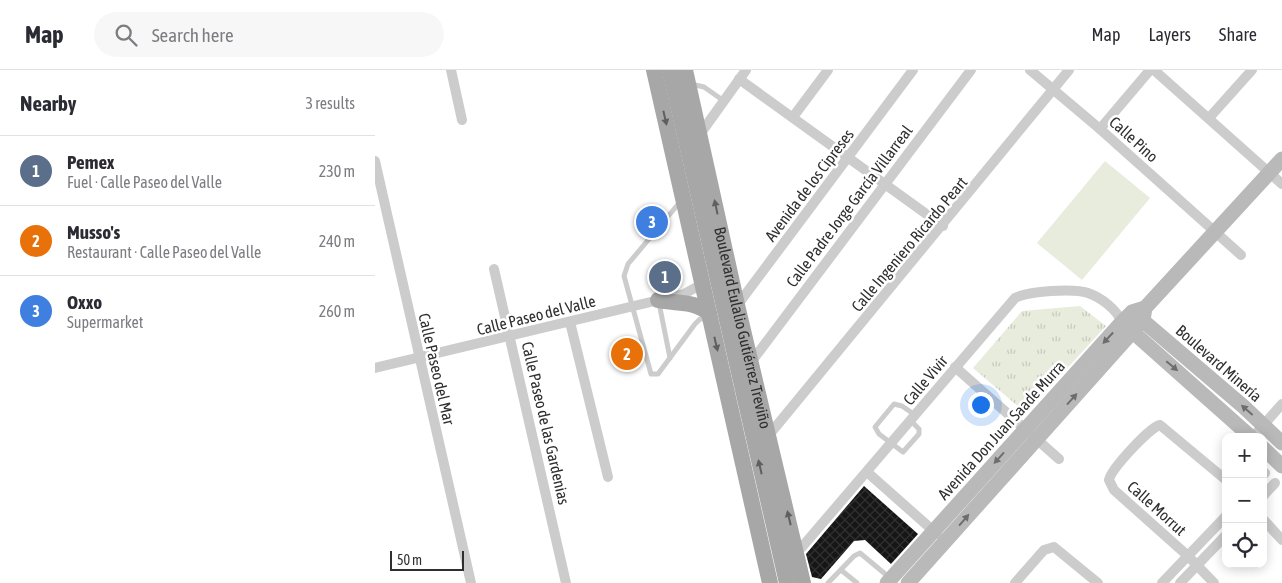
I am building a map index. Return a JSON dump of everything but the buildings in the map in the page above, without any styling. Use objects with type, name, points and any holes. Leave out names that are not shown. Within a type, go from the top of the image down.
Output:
[{"type":"main road","name":"Boulevard Eulalio Gutiérrez Treviño","points":[[654,70],[702,284],[752,361],[803,583]]},
{"type":"main road","name":"Boulevard Eulalio Gutiérrez Treviño","points":[[670,70],[710,246],[720,313],[770,583]]},
{"type":"main road","name":"Boulevard Eulalio Gutiérrez Treviño","points":[[687,77],[700,134],[720,313],[787,583]]},
{"type":"main road","points":[[702,284],[709,272],[710,246]]},
{"type":"main road","points":[[658,300],[676,304],[698,305],[720,313]]},
{"type":"street","points":[[451,70],[462,120]]},
{"type":"street","points":[[793,116],[828,70]]},
{"type":"street","name":"Avenida de los Cipreses","points":[[720,313],[849,157],[913,70]]},
{"type":"street","name":"Calle Padre Jorge García Villarreal","points":[[752,361],[971,70]]},
{"type":"street","name":"Calle Pino","points":[[1029,70],[1100,129],[1241,255]]},
{"type":"street","name":"Calle Ingeniero Ricardo Peart","points":[[769,435],[943,226],[1069,70]]},
{"type":"street","points":[[1100,129],[1152,70],[1282,184]]},
{"type":"street","points":[[1209,118],[1252,70]]},
{"type":"street","points":[[688,150],[743,74],[793,116],[943,226]]},
{"type":"street","name":"Avenida Don Juan Saade Murra","points":[[908,583],[945,541],[1031,433],[1132,318],[1215,233],[1282,159]]},
{"type":"street","name":"Calle Paseo del Mar","points":[[375,161],[471,583]]},
{"type":"street","name":"Calle Paseo de las Gardenias","points":[[494,269],[566,583]]},
{"type":"street","name":"Calle Paseo del Valle","points":[[375,368],[511,337],[684,294],[702,284]]},
{"type":"street","name":"Calle Vivir","points":[[781,557],[797,551],[891,444],[1008,303],[1023,294],[1082,292],[1089,293],[1132,318]]},
{"type":"street","name":"Boulevard Minería","points":[[1132,318],[1263,425],[1282,443]]},
{"type":"street","name":"Boulevard Minería","points":[[1132,318],[1248,433]]},
{"type":"street","points":[[570,322],[608,477]]},
{"type":"street","points":[[955,367],[1059,459]]},
{"type":"street","points":[[1256,433],[1282,404]]},
{"type":"street","name":"Calle Morrut","points":[[1214,583],[1197,564],[1113,490],[1110,485],[1110,476],[1152,429],[1160,425],[1224,478]]},
{"type":"street","name":"Avenida Don Juan Saade Murra","points":[[891,582],[933,531],[1031,433]]},
{"type":"street","points":[[1267,452],[1282,466]]},
{"type":"street","points":[[867,472],[945,541]]},
{"type":"street","points":[[1267,492],[1275,483]]},
{"type":"street","points":[[1163,583],[1222,520]]},
{"type":"street","points":[[1267,523],[1282,540]]},
{"type":"street","points":[[1180,583],[1222,539]]},
{"type":"street","points":[[1015,583],[1044,550],[1054,547],[1099,583]]},
{"type":"lane","points":[[687,77],[724,100]]},
{"type":"lane","points":[[683,198],[625,270],[625,286],[651,374],[658,374],[695,324],[700,320],[720,313]]},
{"type":"lane","points":[[658,300],[670,358]]},
{"type":"lane","points":[[898,404],[913,418],[919,429],[919,434],[906,450],[901,452],[879,434],[875,427],[891,406],[898,404]]},
{"type":"lane","points":[[828,583],[854,556],[860,553],[891,582]]},
{"type":"lane","points":[[841,570],[857,583]]},
{"type":"green space","points":[[1105,161],[1150,198],[1082,280],[1037,243]]},
{"type":"green space","points":[[1080,306],[1106,326],[1026,413],[973,368],[1022,311]]},
{"type":"place","name":"Oxxo","points":[[652,222]]},
{"type":"place","name":"Pemex","points":[[665,277]]},
{"type":"place","name":"Musso's","points":[[627,354]]}]
